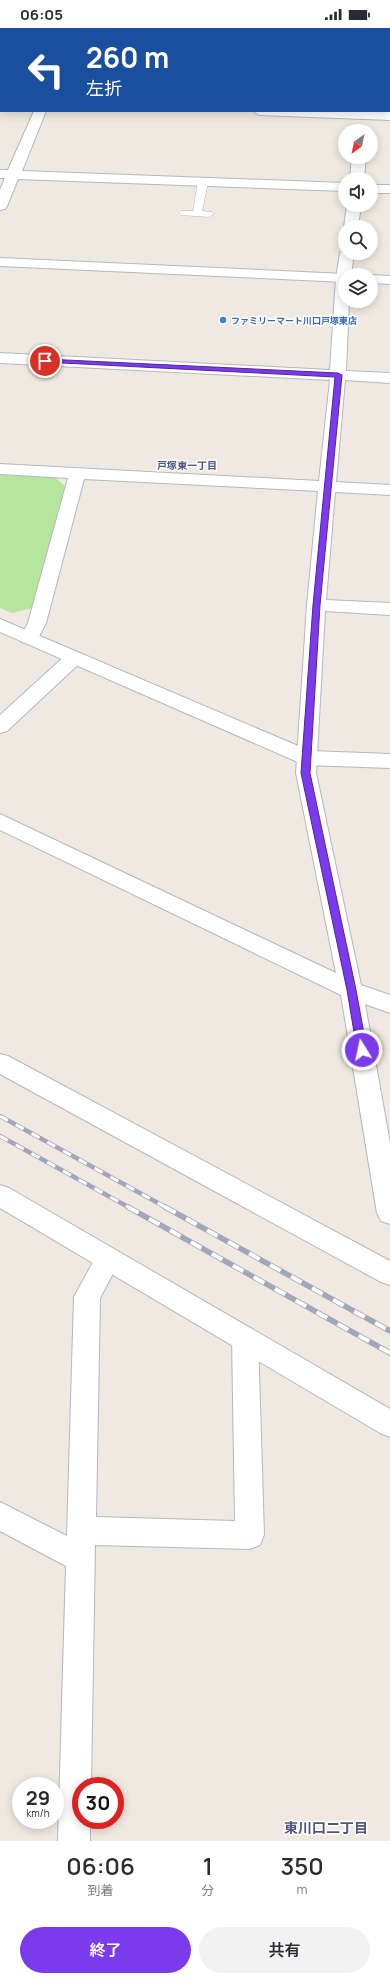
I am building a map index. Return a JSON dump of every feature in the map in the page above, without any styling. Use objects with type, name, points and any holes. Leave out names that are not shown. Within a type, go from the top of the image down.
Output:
[{"type":"street","points":[[0,206],[7,174],[39,112]]},
{"type":"street","points":[[311,112],[363,113],[390,116]]},
{"type":"street","points":[[362,124],[363,113]]},
{"type":"street","points":[[7,174],[338,187]]},
{"type":"street","points":[[378,189],[390,190]]},
{"type":"street","points":[[0,262],[338,278]]},
{"type":"street","points":[[378,279],[390,280]]},
{"type":"street","points":[[342,308],[338,375],[316,605],[306,773],[351,990],[390,1214]]},
{"type":"street","points":[[0,358],[390,378]]},
{"type":"street","points":[[0,469],[390,490]]},
{"type":"street","points":[[29,638],[37,623],[77,474]]},
{"type":"street","points":[[316,605],[390,609]]},
{"type":"street","points":[[0,625],[307,758],[390,761]]},
{"type":"street","points":[[0,726],[74,658]]},
{"type":"street","points":[[0,821],[351,990],[390,1004]]},
{"type":"street","points":[[0,1063],[390,1274]]},
{"type":"street","points":[[0,1195],[390,1424]]},
{"type":"street","points":[[74,1841],[87,1296],[108,1258]]},
{"type":"street","points":[[82,1531],[250,1534],[245,1338]]},
{"type":"street","points":[[0,1516],[81,1559]]},
{"type":"lane","points":[[197,214],[203,182]]},
{"type":"lane","points":[[184,213],[209,214]]},
{"type":"green space","points":[[0,475],[54,477],[65,486],[32,608],[12,613],[0,608]]},
{"type":"railway","points":[[0,1116],[167,1208]]},
{"type":"railway","points":[[0,1136],[130,1208]]},
{"type":"railway","points":[[128,1207],[390,1353]]},
{"type":"railway","points":[[165,1207],[390,1331]]},
{"type":"place","name":"ファミリーマート川口戸塚東店","points":[[223,320]]},
{"type":"district","name":"戸塚東一丁目","points":[[187,465]]},
{"type":"district","name":"東川口二丁目","points":[[326,1827]]},
{"type":"route","points":[[45,361],[338,375],[316,605],[306,773],[362,1050]]}]
